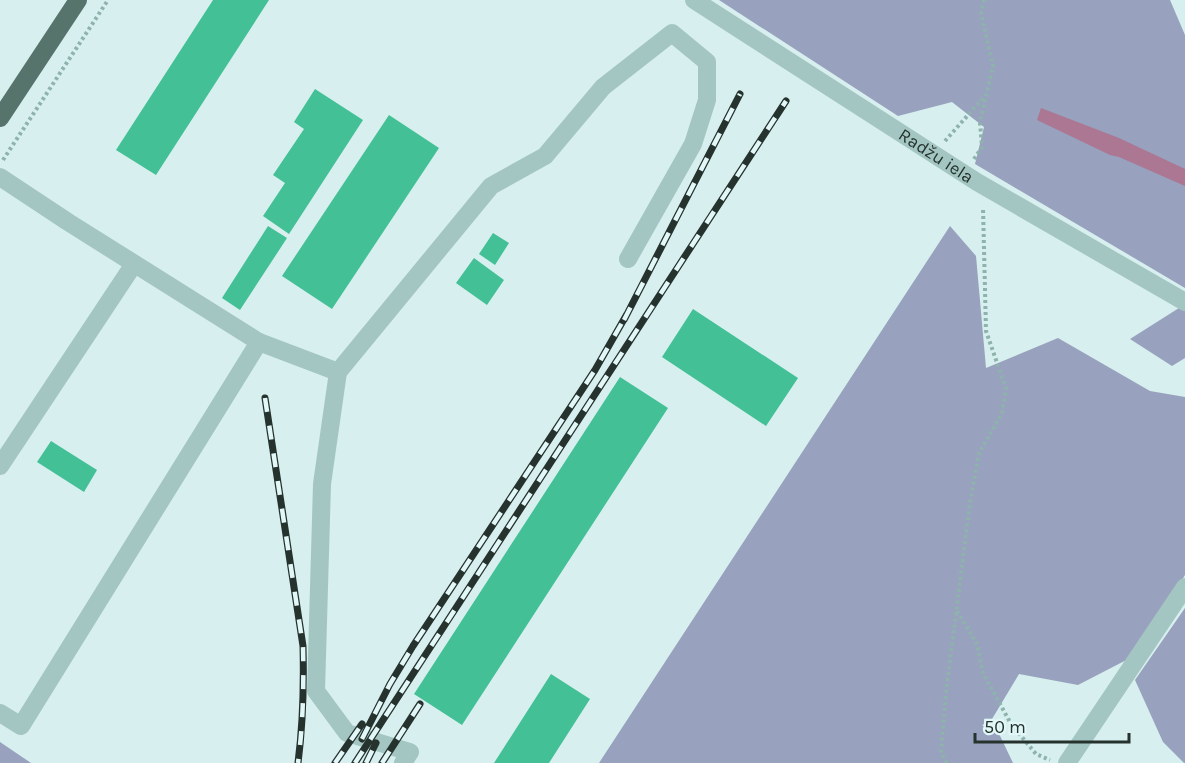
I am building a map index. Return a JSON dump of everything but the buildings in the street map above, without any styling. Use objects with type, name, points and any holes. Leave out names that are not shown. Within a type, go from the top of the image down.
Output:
[{"type":"main road","points":[[0,118],[78,0]]},
{"type":"street","name":"Radžu iela","points":[[694,0],[983,186],[1185,302]]},
{"type":"street","points":[[404,763],[410,752],[347,733],[316,691],[322,484],[338,372],[491,186],[544,156],[603,87],[672,33],[707,62],[707,100],[693,144],[628,259]]},
{"type":"street","points":[[0,177],[259,342],[338,372]]},
{"type":"street","points":[[0,466],[134,264]]},
{"type":"street","points":[[0,713],[21,726],[259,342]]},
{"type":"street","points":[[1066,763],[1185,587]]},
{"type":"path","points":[[0,165],[108,0]]},
{"type":"path","points":[[964,174],[982,147],[980,122],[993,66],[981,13],[984,0]]},
{"type":"path","points":[[932,153],[968,117],[984,97]]},
{"type":"path","points":[[947,763],[941,753],[946,693],[970,502],[980,453],[1002,413],[1006,389],[986,331],[983,186]]},
{"type":"path","points":[[957,610],[977,644],[982,673],[1011,724],[1036,754],[1059,763]]},
{"type":"shaded area","points":[[719,0],[1170,0],[1185,35],[1185,288],[975,164],[984,127],[952,102],[898,116]]},
{"type":"shaded area","points":[[1041,108],[1119,138],[1185,169],[1185,186],[1110,155],[1037,120]]},
{"type":"shaded area","points":[[950,226],[976,256],[986,368],[1058,338],[1150,391],[1185,397],[1185,575],[1136,655],[1078,685],[1019,674],[992,719],[1013,763],[599,763]]},
{"type":"shaded area","points":[[1179,308],[1185,311],[1185,358],[1172,366],[1130,339]]},
{"type":"shaded area","points":[[1185,608],[1184,763],[1163,742],[1135,680]]},
{"type":"shaded area","points":[[0,742],[31,763],[0,763]]},
{"type":"railway","points":[[624,320],[740,94]]},
{"type":"railway","points":[[355,763],[786,101]]},
{"type":"railway","points":[[362,739],[390,684],[413,646],[595,370],[627,314]]},
{"type":"railway","points":[[265,398],[303,646],[303,705],[298,763]]},
{"type":"railway","points":[[382,763],[420,704]]},
{"type":"railway","points":[[335,763],[362,724]]},
{"type":"railway","points":[[366,763],[376,743]]}]
